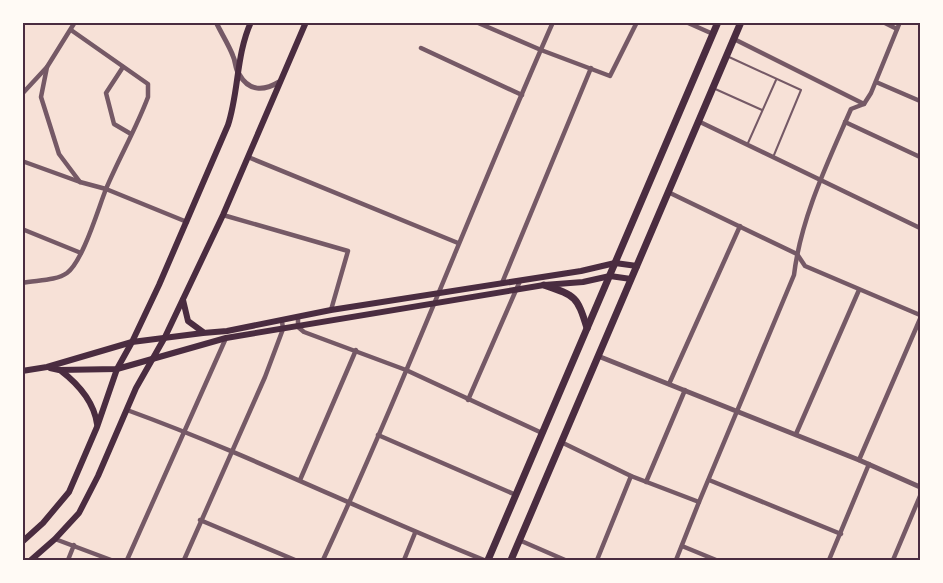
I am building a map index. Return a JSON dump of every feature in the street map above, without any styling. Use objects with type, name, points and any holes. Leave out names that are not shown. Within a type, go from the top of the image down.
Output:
[{"type":"main road","points":[[22,542],[43,523],[69,492],[97,427],[117,369],[132,342],[187,222],[228,125],[234,104],[240,56],[250,22]]},
{"type":"main road","points":[[31,561],[79,513],[98,476],[136,388],[165,337],[223,215],[306,22]]},
{"type":"main road","points":[[486,561],[718,22]]},
{"type":"main road","points":[[511,561],[739,25]]},
{"type":"main road","points":[[46,368],[59,370],[117,369],[226,334],[331,310],[581,271],[615,263],[637,266]]},
{"type":"main road","points":[[22,370],[46,368],[132,342],[165,337],[283,329],[544,285],[583,282],[610,276],[631,279]]},
{"type":"main road","points":[[544,285],[568,293],[574,298],[579,304],[587,328]]},
{"type":"main road","points":[[183,300],[188,321],[203,333]]},
{"type":"main road","points":[[59,370],[71,378],[86,396],[95,414],[97,427]]},
{"type":"street","points":[[22,94],[47,67],[75,22]]},
{"type":"street","points":[[216,22],[233,56],[237,73],[243,79],[257,88],[267,89],[279,82]]},
{"type":"street","points":[[476,22],[610,76],[637,22]]},
{"type":"street","points":[[323,561],[350,503],[553,22]]},
{"type":"street","points":[[686,22],[713,34]]},
{"type":"street","points":[[883,22],[897,29]]},
{"type":"street","points":[[676,561],[794,275],[796,255],[819,181],[851,109],[864,104],[876,82],[900,22]]},
{"type":"street","points":[[22,283],[59,277],[68,272],[81,253],[106,189],[148,97],[148,84],[71,30]]},
{"type":"street","points":[[734,39],[864,104]]},
{"type":"street","points":[[421,48],[522,95]]},
{"type":"street","points":[[47,67],[41,97],[59,154],[80,182]]},
{"type":"street","points":[[123,67],[106,93],[114,124],[131,134]]},
{"type":"street","points":[[502,283],[591,68]]},
{"type":"street","points":[[876,82],[921,101]]},
{"type":"street","points":[[698,122],[921,228]]},
{"type":"street","points":[[845,122],[921,157]]},
{"type":"street","points":[[248,157],[458,243]]},
{"type":"street","points":[[22,161],[106,189],[187,222]]},
{"type":"street","points":[[668,192],[796,255],[805,266],[921,315]]},
{"type":"street","points":[[223,215],[348,251],[331,310]]},
{"type":"street","points":[[669,384],[740,226]]},
{"type":"street","points":[[22,229],[81,253]]},
{"type":"street","points":[[468,400],[520,281]]},
{"type":"street","points":[[796,434],[859,290]]},
{"type":"street","points":[[297,318],[298,326],[311,334],[406,370],[543,433]]},
{"type":"street","points":[[859,460],[921,319]]},
{"type":"street","points":[[183,561],[283,329],[282,321]]},
{"type":"street","points":[[127,561],[226,334]]},
{"type":"street","points":[[300,480],[356,350]]},
{"type":"street","points":[[598,356],[796,434],[921,487]]},
{"type":"street","points":[[646,482],[685,390]]},
{"type":"street","points":[[127,410],[185,431],[300,480],[415,533],[486,561]]},
{"type":"street","points":[[378,435],[516,495]]},
{"type":"street","points":[[561,442],[632,476],[699,502]]},
{"type":"street","points":[[829,561],[869,464]]},
{"type":"street","points":[[597,561],[632,476]]},
{"type":"street","points":[[709,480],[841,534]]},
{"type":"street","points":[[893,561],[921,496]]},
{"type":"street","points":[[200,520],[295,561]]},
{"type":"street","points":[[404,561],[415,533]]},
{"type":"street","points":[[55,539],[111,561]]},
{"type":"street","points":[[519,540],[565,561]]},
{"type":"street","points":[[68,561],[74,545]]},
{"type":"street","points":[[682,546],[716,561]]},
{"type":"lane","points":[[727,56],[801,90],[773,158]]},
{"type":"lane","points":[[747,145],[776,80]]},
{"type":"lane","points":[[713,88],[762,110]]}]
